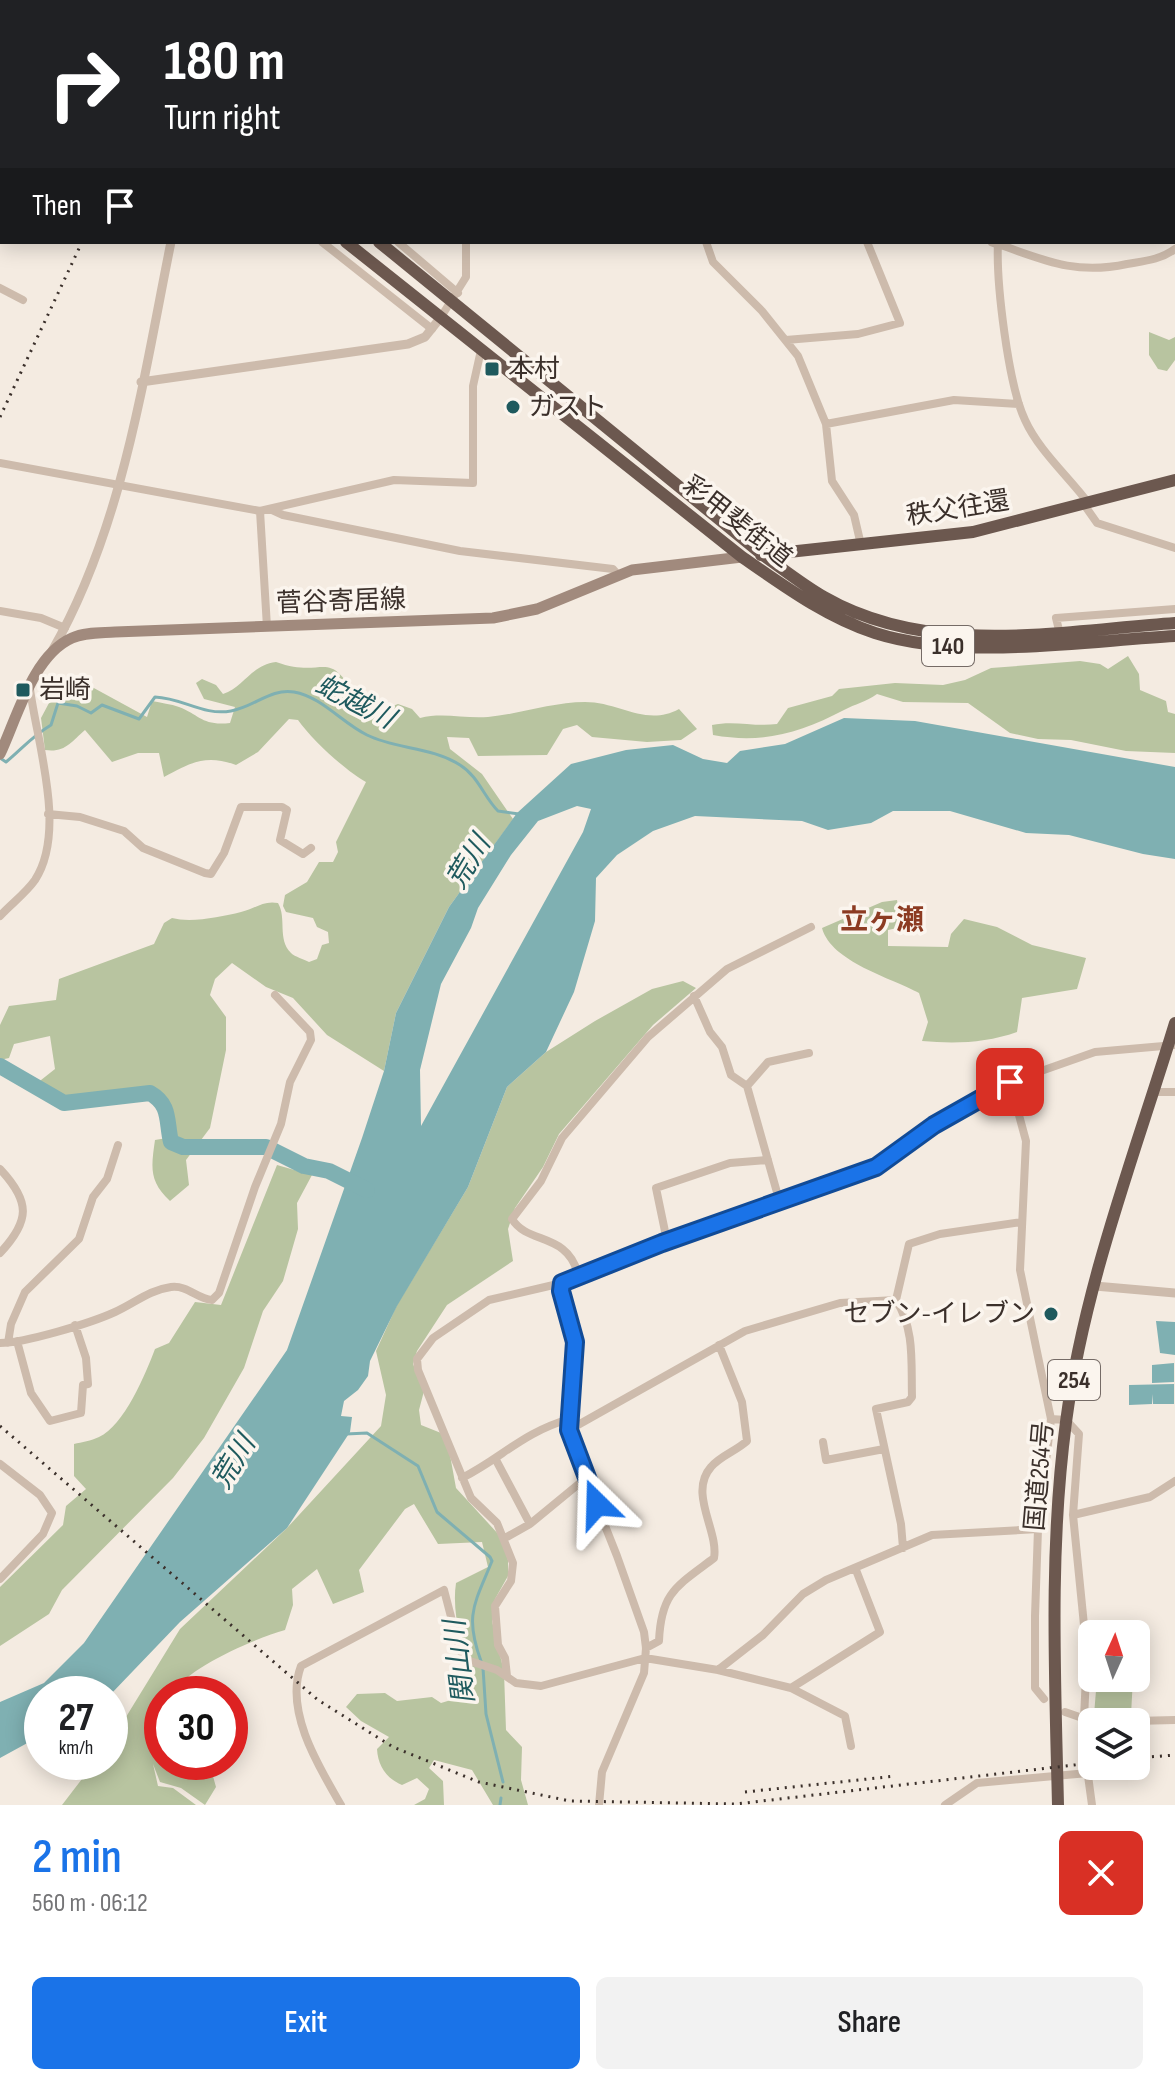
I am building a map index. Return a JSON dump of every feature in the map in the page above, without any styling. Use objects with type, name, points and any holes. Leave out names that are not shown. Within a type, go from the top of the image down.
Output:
[{"type":"highway","name":"彩甲斐街道","points":[[349,244],[742,557],[808,602],[877,626],[941,635],[1175,636]]},
{"type":"highway","name":"彩甲斐街道","points":[[382,244],[455,297],[763,555],[825,597],[877,626]]},
{"type":"highway","points":[[654,485],[664,471]]},
{"type":"highway","name":"秩父往還","points":[[742,557],[973,532],[1175,480]]},
{"type":"highway","name":"彩甲斐街道","points":[[1061,637],[1175,623]]},
{"type":"highway","name":"国道254号","points":[[1058,1805],[1053,1629],[1055,1545],[1066,1420],[1095,1286],[1153,1092],[1172,1045],[1175,1023]]},
{"type":"main road","name":"菅谷寄居線","points":[[52,651],[83,634],[493,618],[537,609],[619,576],[656,565],[742,557]]},
{"type":"main road","points":[[0,754],[30,689],[52,651]]},
{"type":"street","points":[[52,651],[93,572],[119,484],[171,244]]},
{"type":"street","points":[[325,244],[432,329]]},
{"type":"street","points":[[400,244],[455,297]]},
{"type":"street","points":[[141,382],[419,341],[441,317],[466,277],[466,244]]},
{"type":"street","points":[[707,244],[713,262],[798,356],[826,424],[829,472],[838,494],[854,515],[861,545]]},
{"type":"street","points":[[786,340],[858,334],[900,323],[868,244]]},
{"type":"street","points":[[996,244],[998,282],[1019,404],[1038,441],[1097,523],[1175,548]]},
{"type":"street","points":[[999,244],[1059,266],[1092,270],[1144,262],[1175,249]]},
{"type":"street","points":[[0,288],[23,300]]},
{"type":"street","points":[[265,510],[394,480],[473,483],[473,386],[481,350]]},
{"type":"street","points":[[826,424],[954,400],[1019,404]]},
{"type":"street","points":[[0,463],[265,510],[460,551],[613,569],[619,576]]},
{"type":"street","points":[[265,510],[267,627]]},
{"type":"street","points":[[1061,637],[1056,618],[1175,609]]},
{"type":"street","points":[[0,611],[51,621],[65,628]]},
{"type":"street","points":[[0,916],[34,880],[48,845],[48,814],[30,689]]},
{"type":"street","points":[[48,814],[80,817],[124,831],[143,848],[211,874],[224,853],[241,807],[282,807],[287,810],[280,840],[303,854],[311,848]]},
{"type":"street","points":[[578,1274],[575,1262],[562,1247],[517,1226],[512,1219],[541,1181],[562,1138],[648,1037],[694,996],[727,969],[811,927]]},
{"type":"street","points":[[8,1342],[117,1311],[147,1293],[169,1287],[188,1289],[204,1299],[212,1300],[219,1293],[273,1143],[290,1082],[311,1040],[310,1032],[275,995]]},
{"type":"street","points":[[694,996],[710,1032],[722,1047],[731,1075],[747,1086],[780,1203]]},
{"type":"street","points":[[507,1676],[495,1606],[513,1571],[505,1538],[497,1523],[471,1498],[462,1478],[417,1366],[422,1347],[489,1300],[562,1283],[578,1274],[667,1241],[876,1167],[934,1125],[1010,1082],[1095,1052],[1172,1045]]},
{"type":"street","points":[[747,1086],[768,1062],[809,1053]]},
{"type":"street","points":[[1010,1082],[1026,1141],[1020,1270],[1051,1419],[1038,1529],[1035,1688],[1044,1699]]},
{"type":"street","points":[[1153,1092],[1175,1092]]},
{"type":"street","points":[[75,1325],[86,1358],[88,1384],[83,1385],[81,1413],[50,1421],[31,1393],[8,1342],[11,1324],[25,1292],[79,1239],[93,1197],[107,1179],[118,1145]]},
{"type":"street","points":[[667,1241],[656,1188],[730,1163],[768,1160]]},
{"type":"street","points":[[0,1169],[19,1193],[24,1211],[18,1234],[0,1253]]},
{"type":"street","points":[[903,1548],[901,1524],[876,1409],[908,1402],[912,1397],[910,1331],[907,1316],[896,1300],[909,1244],[940,1234],[1021,1222]]},
{"type":"street","points":[[562,1283],[561,1291],[575,1342],[569,1430],[644,1632],[644,1673],[604,1765],[599,1805]]},
{"type":"street","points":[[1095,1286],[1175,1293]]},
{"type":"street","points":[[569,1430],[719,1345],[768,1323],[840,1303],[896,1300]]},
{"type":"street","points":[[341,1805],[312,1750],[301,1716],[296,1693],[301,1666],[444,1590],[460,1651],[476,1664],[497,1670],[526,1686],[541,1686],[645,1653],[659,1641],[661,1611],[666,1599],[676,1586],[714,1558],[704,1514],[707,1473],[712,1465],[747,1441],[742,1402],[719,1345]]},
{"type":"street","points":[[462,1478],[496,1460],[520,1438],[569,1419]]},
{"type":"street","points":[[1051,1419],[1066,1420],[1079,1434],[1073,1515],[1087,1655],[1085,1708]]},
{"type":"street","points":[[823,1442],[826,1460],[884,1449]]},
{"type":"street","points":[[496,1460],[530,1524]]},
{"type":"street","points":[[0,1464],[40,1495],[52,1513],[43,1534],[0,1579]]},
{"type":"street","points":[[505,1538],[530,1524],[586,1478]]},
{"type":"street","points":[[1073,1515],[1150,1497],[1175,1481]]},
{"type":"street","points":[[718,1670],[763,1635],[803,1594],[826,1580],[856,1570],[932,1535],[1038,1529]]},
{"type":"street","points":[[791,1688],[880,1632],[856,1570]]},
{"type":"street","points":[[645,1653],[791,1688],[845,1716],[851,1746]]},
{"type":"street","points":[[1065,1712],[1078,1718]]},
{"type":"street","points":[[1150,1720],[1175,1720]]},
{"type":"street","points":[[945,1805],[977,1783],[1078,1774]]},
{"type":"street","points":[[1089,1780],[1092,1805]]},
{"type":"green space","points":[[1149,332],[1169,340],[1175,337],[1175,360],[1167,371],[1158,369],[1149,355]]},
{"type":"green space","points":[[1128,656],[1139,674],[1140,690],[1166,701],[1168,712],[1175,714],[1175,753],[1126,751],[1071,740],[1038,739],[1010,733],[968,703],[903,702],[877,694],[812,725],[781,734],[748,738],[713,735],[712,725],[777,724],[788,708],[832,696],[839,689],[895,683],[943,685],[965,680],[991,668],[1080,661],[1100,664],[1108,669]]},
{"type":"green space","points":[[276,662],[293,667],[333,669],[350,688],[362,709],[385,709],[398,704],[412,709],[420,718],[479,717],[585,702],[655,716],[679,709],[697,729],[681,740],[647,742],[592,737],[577,725],[563,729],[547,755],[478,756],[469,738],[447,737],[450,749],[482,774],[513,819],[449,907],[396,1013],[384,1071],[327,1035],[293,998],[266,987],[232,963],[215,979],[210,995],[226,1017],[226,1050],[210,1128],[186,1160],[189,1185],[170,1201],[158,1187],[152,1166],[155,1140],[167,1138],[172,1121],[165,1098],[138,1090],[90,1101],[78,1102],[57,1097],[36,1084],[55,1069],[50,1036],[14,1044],[9,1058],[0,1060],[0,1025],[9,1006],[56,1000],[59,979],[154,944],[164,923],[172,918],[206,919],[278,903],[287,947],[293,954],[309,962],[317,959],[322,945],[329,943],[328,932],[317,927],[313,918],[286,912],[283,906],[285,895],[307,882],[319,862],[333,862],[338,852],[336,842],[366,782],[330,754],[298,720],[289,719],[258,752],[236,765],[216,760],[199,761],[164,777],[159,753],[138,753],[112,762],[85,730],[63,748],[45,750],[41,718],[49,703],[92,687],[147,717],[152,701],[179,707],[207,721],[230,723],[235,707],[204,699],[196,683],[202,679],[216,685],[223,694],[260,667]]},
{"type":"green space","points":[[897,900],[902,927],[888,930],[888,946],[948,947],[951,934],[964,919],[997,927],[1032,945],[1086,958],[1077,989],[1022,998],[1017,1032],[970,1042],[922,1041],[928,1022],[919,993],[850,960],[828,940],[822,928],[882,902]]},
{"type":"green space","points":[[683,981],[696,988],[653,1025],[559,1134],[543,1167],[515,1208],[508,1229],[513,1261],[447,1305],[417,1351],[413,1364],[424,1391],[419,1410],[421,1425],[441,1433],[450,1455],[456,1488],[500,1536],[508,1560],[508,1576],[495,1599],[492,1621],[504,1672],[506,1730],[522,1747],[521,1780],[528,1805],[493,1805],[472,1770],[434,1760],[429,1768],[443,1781],[444,1805],[414,1805],[425,1799],[429,1789],[417,1778],[402,1785],[387,1775],[379,1761],[377,1749],[389,1737],[361,1721],[346,1707],[357,1694],[385,1693],[397,1701],[432,1697],[441,1703],[461,1697],[464,1668],[456,1612],[456,1583],[488,1567],[482,1542],[438,1544],[414,1504],[405,1509],[359,1570],[364,1592],[333,1604],[317,1569],[292,1589],[293,1605],[285,1630],[223,1655],[190,1676],[151,1676],[180,1629],[287,1528],[381,1426],[386,1395],[376,1351],[397,1305],[468,1187],[507,1087],[546,1052],[652,989]]},
{"type":"green space","points":[[277,1165],[312,1175],[297,1203],[298,1229],[283,1281],[263,1311],[244,1368],[204,1438],[173,1478],[62,1590],[49,1614],[0,1646],[0,1587],[63,1525],[66,1506],[86,1489],[74,1476],[74,1444],[99,1437],[117,1422],[133,1398],[155,1349],[169,1343],[195,1302],[221,1305]]},
{"type":"green space","points":[[144,1688],[144,1780],[157,1780],[158,1786],[173,1788],[196,1805],[62,1805],[81,1780],[128,1780],[128,1714]]},
{"type":"green space","points":[[1096,1692],[1132,1692],[1131,1708],[1095,1708]]},
{"type":"green space","points":[[214,1780],[216,1787],[205,1805],[181,1788],[160,1782]]},
{"type":"water","name":"荒川","points":[[844,718],[915,721],[1175,767],[1175,859],[1069,835],[1026,833],[950,811],[893,811],[871,823],[828,830],[802,821],[695,816],[653,831],[617,855],[596,878],[595,921],[574,992],[546,1052],[507,1087],[468,1187],[397,1306],[370,1361],[368,1376],[358,1390],[344,1401],[341,1416],[352,1417],[350,1432],[287,1528],[180,1622],[128,1676],[51,1676],[84,1643],[287,1350],[384,1071],[396,1013],[449,907],[517,813],[571,764],[626,750],[673,745],[703,759],[727,763],[740,751],[785,744]],"holes":[[[577,806],[591,809],[583,832],[421,1126],[420,1070],[441,984],[471,928],[478,908],[511,855],[538,821]]]},
{"type":"water","points":[[1156,1321],[1175,1322],[1175,1355],[1160,1353]]},
{"type":"water","points":[[1174,1363],[1174,1382],[1152,1383],[1152,1365]]},
{"type":"water","points":[[1174,1384],[1174,1404],[1153,1404],[1152,1394],[1152,1404],[1129,1405],[1129,1385]]},
{"type":"water","points":[[24,1692],[24,1745],[0,1758],[0,1702]]},
{"type":"waterway","name":"蛇越川","points":[[0,758],[6,762],[51,725],[58,703],[77,706],[91,713],[102,705],[139,719],[155,697],[221,712],[239,709],[270,695],[294,692],[314,699],[378,740],[449,759],[472,775],[498,811],[519,814]]},
{"type":"waterway","points":[[0,1066],[64,1103],[150,1093],[165,1108],[171,1142],[183,1147],[266,1147],[304,1166],[329,1171],[367,1190]]},
{"type":"waterway","name":"関山川","points":[[346,1434],[367,1433],[418,1466],[437,1512],[490,1557],[492,1561],[477,1599],[473,1620],[481,1661]]},
{"type":"waterway","name":"関山川","points":[[483,1668],[486,1714],[503,1782]]},
{"type":"waterway","name":"関山川","points":[[500,1805],[501,1798]]},
{"type":"railway","points":[[0,417],[81,244]]},
{"type":"railway","points":[[0,1426],[318,1700],[393,1747],[479,1782],[570,1801],[736,1804],[1078,1765]]},
{"type":"railway","points":[[1150,1757],[1175,1755]]},
{"type":"railway","points":[[745,1792],[896,1776]]},
{"type":"place","name":"本村","points":[[492,369]]},
{"type":"place","name":"ガスト","points":[[513,407]]},
{"type":"place","name":"岩崎","points":[[23,690]]},
{"type":"place","name":"セブン-イレブン","points":[[1051,1314]]},
{"type":"district","name":"立ヶ瀬","points":[[882,920]]},
{"type":"route","points":[[597,1504],[569,1430],[575,1342],[561,1291],[562,1283],[578,1274],[876,1167],[934,1125],[1010,1082]]}]
